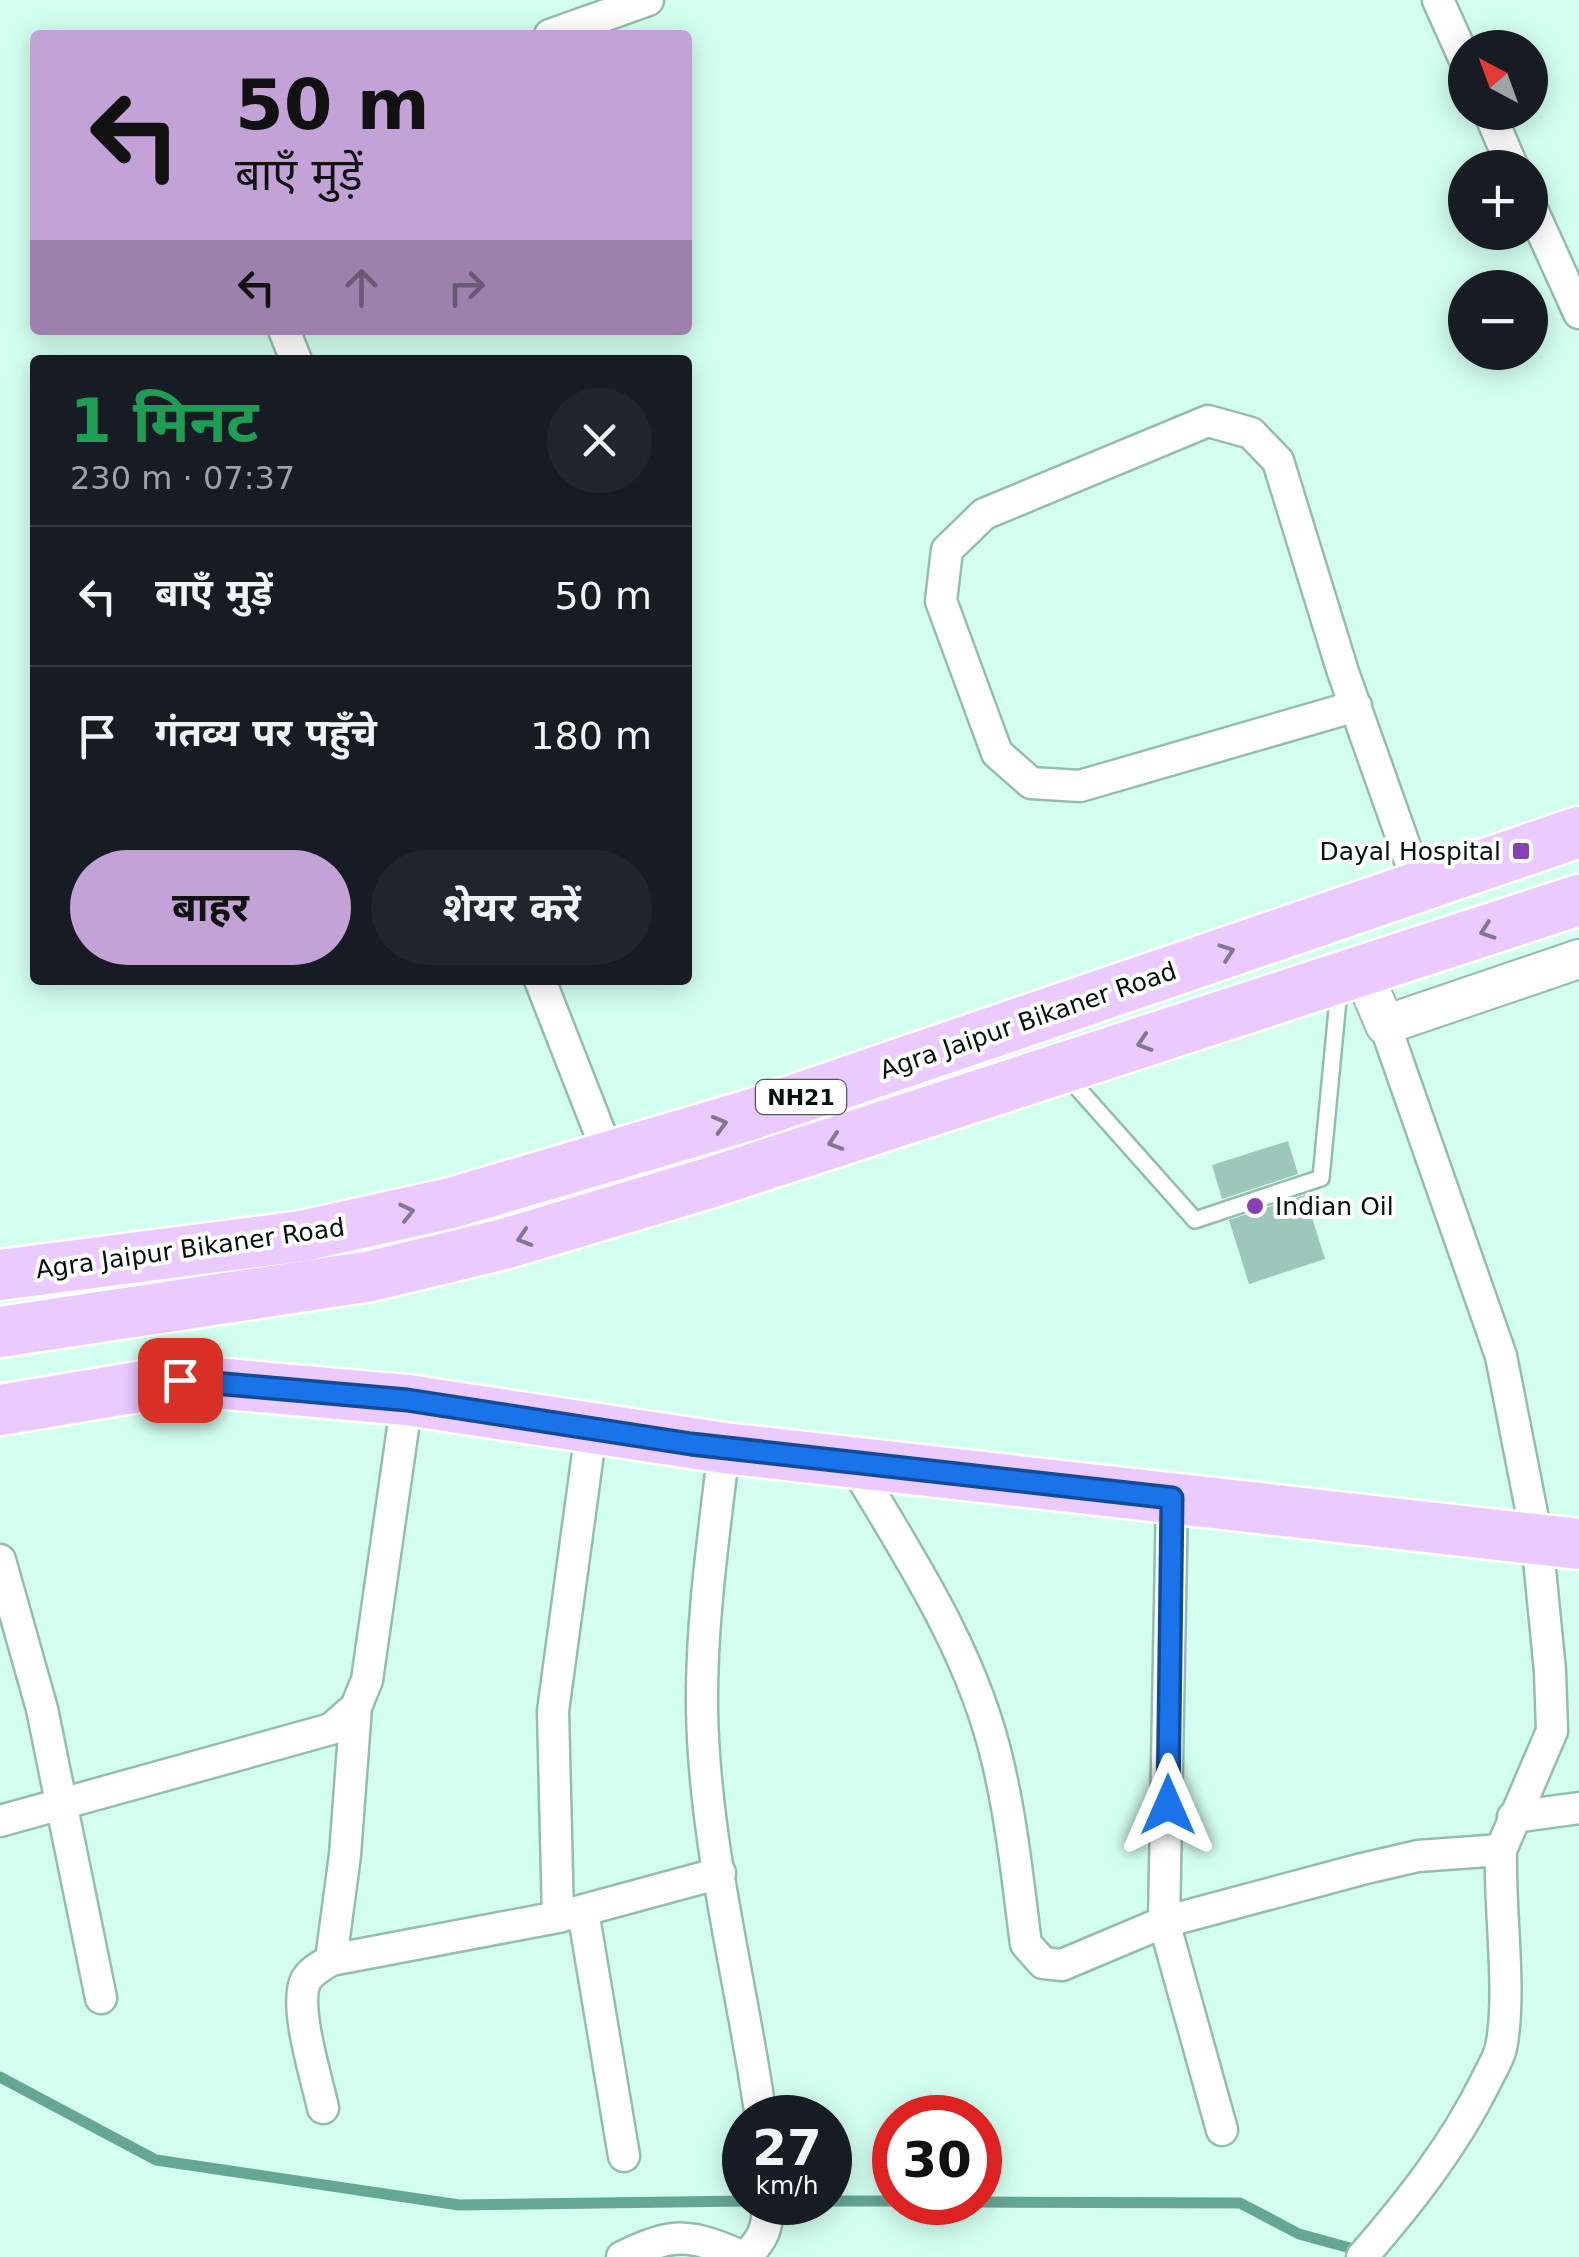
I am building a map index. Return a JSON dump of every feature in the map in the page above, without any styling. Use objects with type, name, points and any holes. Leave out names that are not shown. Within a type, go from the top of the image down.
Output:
[{"type":"highway","name":"Agra Jaipur Bikaner Road","points":[[0,1275],[302,1236],[451,1202],[753,1114],[1579,832]]},
{"type":"highway","name":"NH21","points":[[0,1332],[334,1282],[504,1244],[1352,977],[1579,900]]},
{"type":"highway","points":[[0,1393],[180,1380],[407,1400],[724,1448],[1558,1542]]},
{"type":"highway","points":[[0,1410],[180,1380]]},
{"type":"street","points":[[564,30],[648,0]]},
{"type":"street","points":[[1438,0],[1452,30]]},
{"type":"street","points":[[1548,244],[1579,313]]},
{"type":"street","points":[[1356,706],[1080,786],[1030,782],[996,753],[942,601],[947,550],[984,514],[1208,421],[1251,433],[1278,462],[1419,886]]},
{"type":"street","points":[[1385,1025],[1579,959]]},
{"type":"street","points":[[1352,977],[1385,1025],[1501,1356],[1558,1542],[1550,1671],[1552,1731],[1501,1850],[1504,1984],[1500,2050],[1468,2116],[1409,2203],[1362,2257]]},
{"type":"street","points":[[542,985],[610,1156]]},
{"type":"street","points":[[331,1960],[345,1855],[356,1707],[367,1680],[407,1400]]},
{"type":"street","points":[[592,1431],[552,1712],[570,1914],[624,2156]]},
{"type":"street","points":[[724,1448],[709,1579],[702,1708],[720,1873],[757,2095]]},
{"type":"street","points":[[853,1463],[930,1590],[968,1671],[998,1760],[1026,1944],[1043,1962],[1062,1965],[1164,1922],[1418,1856],[1501,1850]]},
{"type":"street","points":[[1172,1498],[1164,1922],[1222,2130]]},
{"type":"street","points":[[0,1560],[42,1709],[101,1998]]},
{"type":"street","points":[[0,1821],[331,1729],[356,1707]]},
{"type":"street","points":[[1513,1817],[1579,1808]]},
{"type":"street","points":[[323,2108],[302,2008],[304,1984],[313,1971],[331,1960],[570,1914],[720,1873]]},
{"type":"street","points":[[622,2257],[661,2240],[700,2238],[744,2257],[759,2244],[765,2225]]},
{"type":"lane","points":[[1062,1069],[1195,1220],[1322,1178],[1352,977]]},
{"type":"building","points":[[1288,1141],[1298,1174],[1222,1199],[1212,1165]]},
{"type":"building","points":[[1305,1195],[1325,1259],[1249,1284],[1229,1220]]},
{"type":"waterway","points":[[0,2077],[156,2160],[459,2205],[722,2201]]},
{"type":"waterway","points":[[852,2201],[872,2201]]},
{"type":"waterway","points":[[1002,2202],[1240,2203],[1299,2234],[1361,2251]]},
{"type":"place","name":"Dayal Hospital","points":[[1521,851]]},
{"type":"place","name":"Indian Oil","points":[[1255,1206]]},
{"type":"route","points":[[180,1380],[407,1400],[691,1444],[1172,1498],[1167,1645],[1168,1805]]}]
